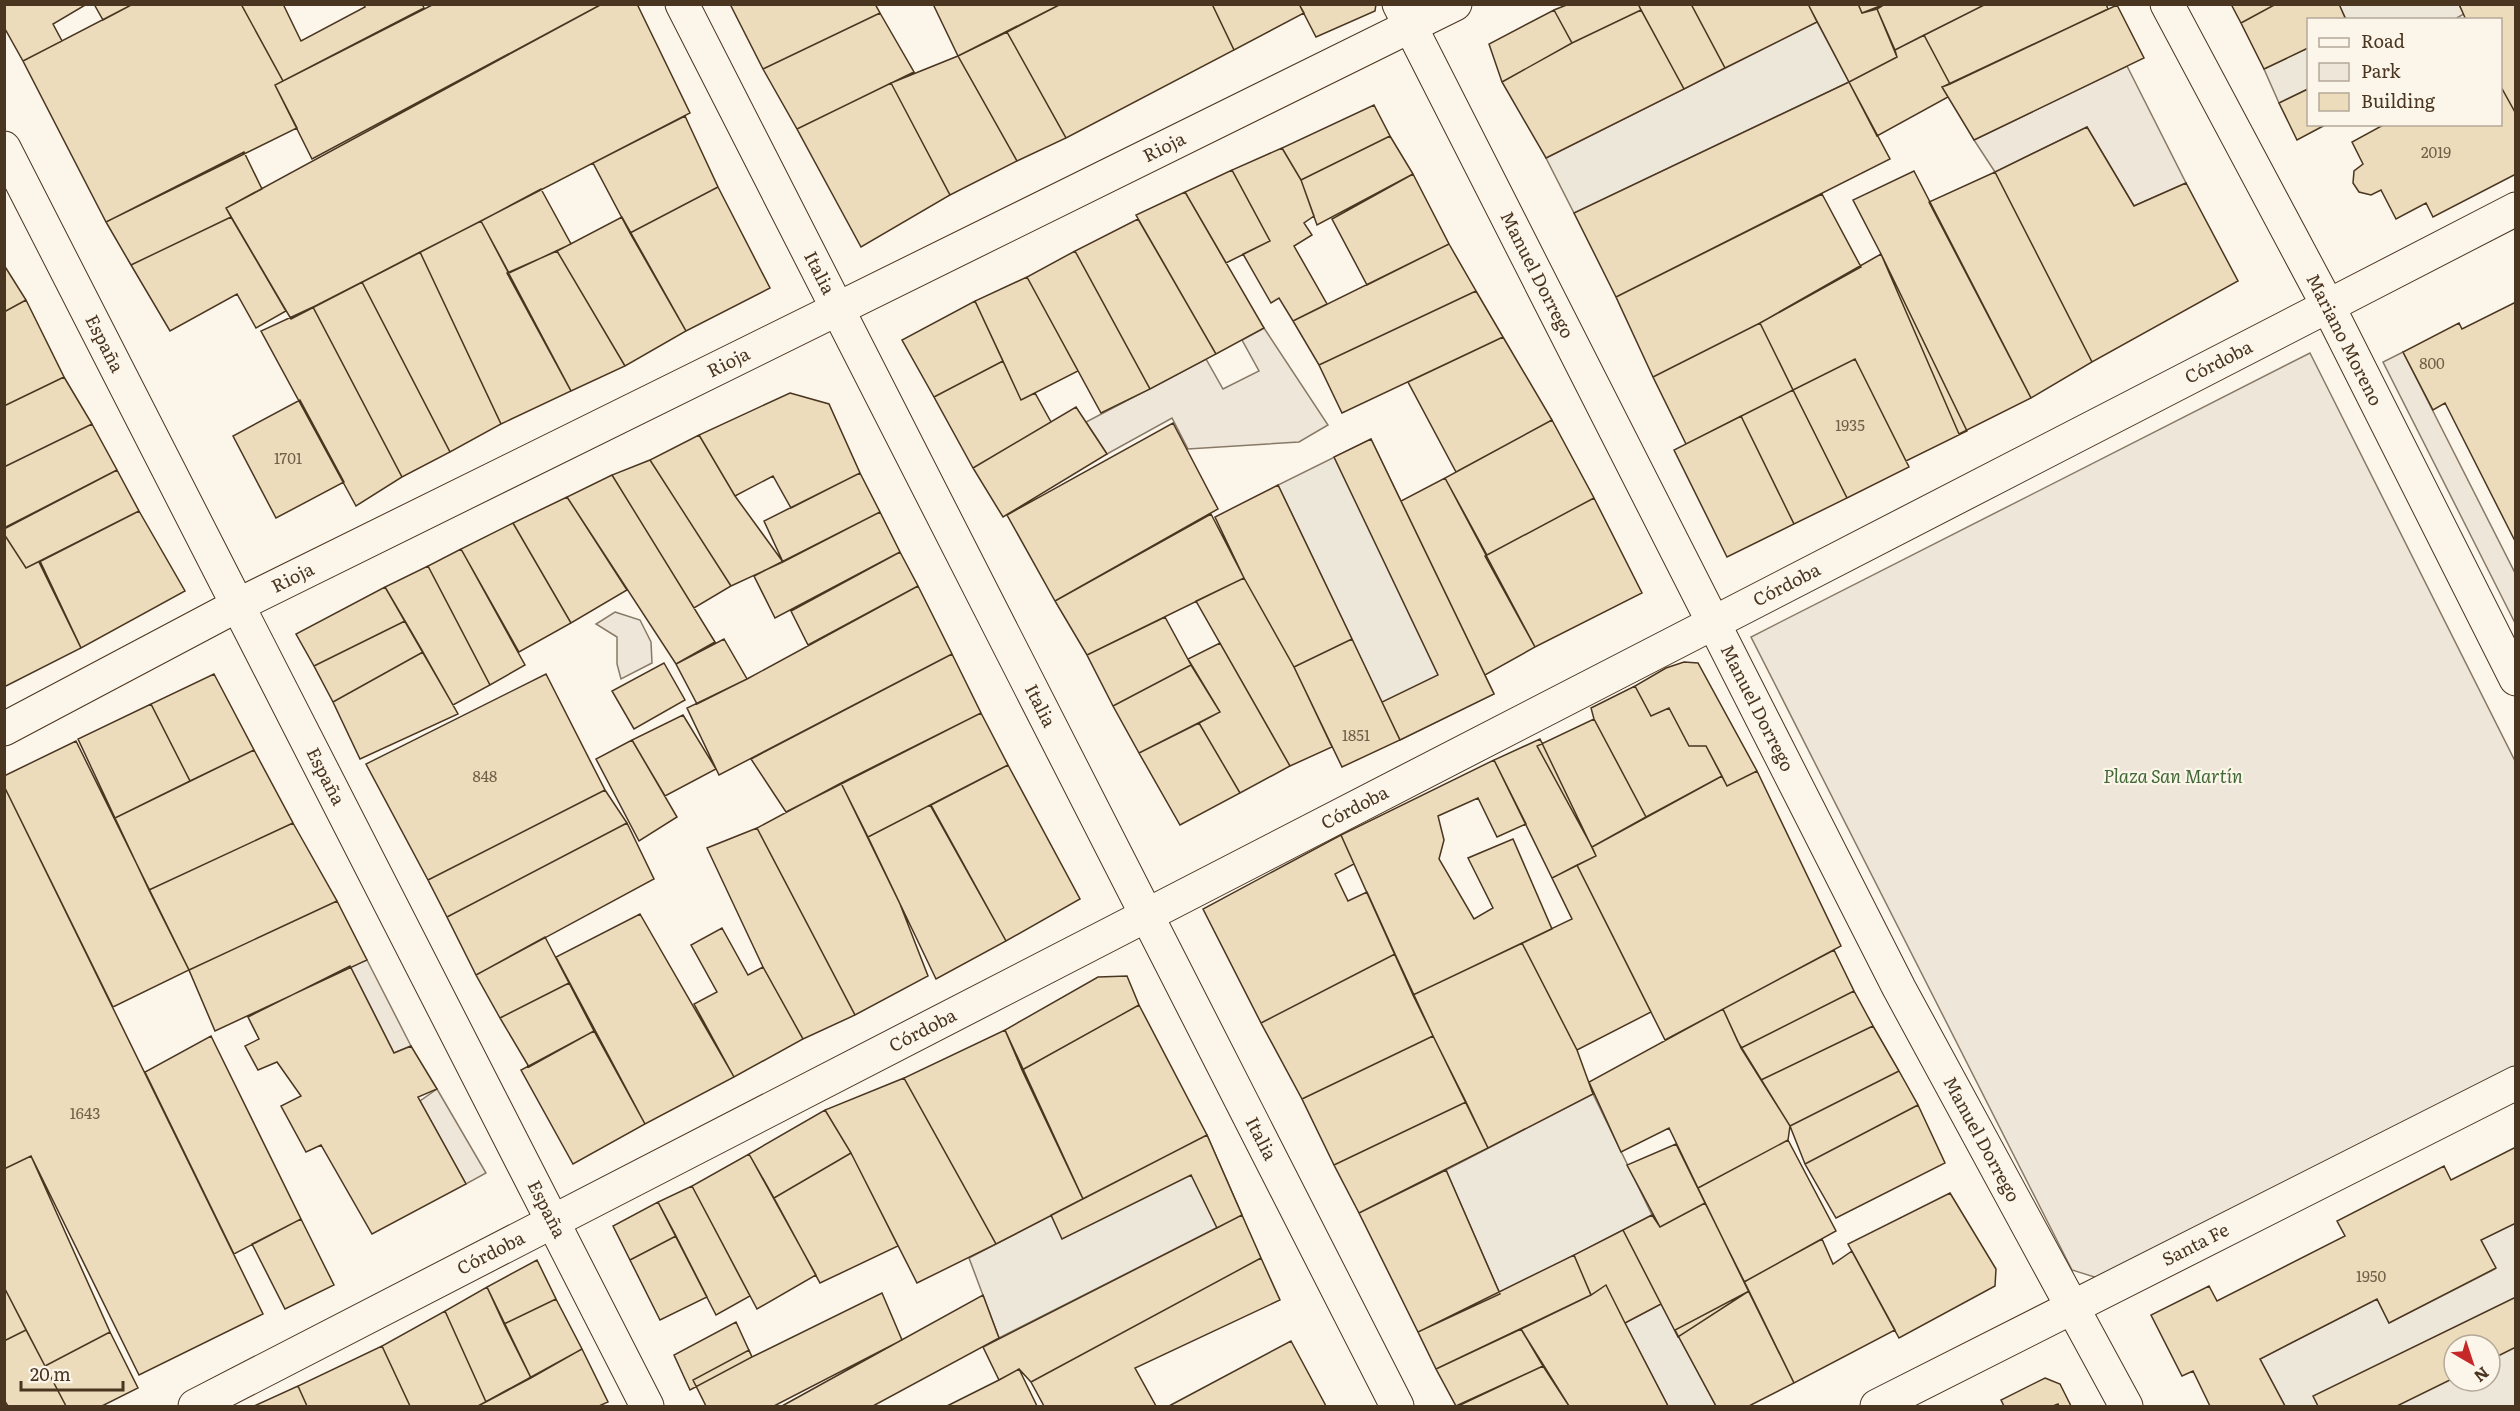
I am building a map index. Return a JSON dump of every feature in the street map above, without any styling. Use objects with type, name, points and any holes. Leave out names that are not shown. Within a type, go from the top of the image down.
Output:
[{"type":"street","name":"Italia","points":[[682,4],[1397,1407]]},
{"type":"street","name":"Rioja","points":[[4,729],[238,605],[837,310],[1404,16],[1455,4]]},
{"type":"street","name":"Mariano Moreno","points":[[2167,4],[2328,306],[2516,679]]},
{"type":"street","name":"Manuel Dorrego","points":[[1404,16],[1899,988],[2126,1407]]},
{"type":"street","name":"España","points":[[4,148],[647,1407]]},
{"type":"street","name":"Córdoba","points":[[195,1407],[2516,209]]},
{"type":"street","name":"Santa Fe","points":[[1877,1407],[2516,1083]]},
{"type":"green space","points":[[2127,66],[2186,183],[2134,206],[2087,127],[1995,172],[1974,140]]},
{"type":"green space","points":[[1264,328],[1328,425],[1299,442],[1188,449],[1172,418],[1107,454],[1086,422],[1206,359],[1223,389],[1259,371],[1242,340]]},
{"type":"green space","points":[[2403,352],[2515,573],[2515,623],[2383,362]]},
{"type":"green space","name":"Plaza San Martín","points":[[2310,353],[2515,761],[2515,1077],[2107,1281],[2072,1270],[1751,637]]},
{"type":"green space","points":[[615,612],[640,620],[651,642],[652,663],[621,679],[617,664],[617,637],[596,624]]},
{"type":"green space","points":[[367,960],[411,1046],[394,1053],[350,966]]},
{"type":"green space","points":[[437,1089],[486,1173],[466,1184],[420,1101]]},
{"type":"shaded area","points":[[2339,5],[2459,5],[2464,14],[2457,18],[2346,18]]},
{"type":"shaded area","points":[[1817,22],[1849,82],[1574,213],[1546,158]]},
{"type":"shaded area","points":[[2307,48],[2307,89],[2279,103],[2264,69]]},
{"type":"shaded area","points":[[1371,439],[1494,694],[1400,740],[1278,485]]},
{"type":"shaded area","points":[[1593,1094],[1652,1215],[1500,1294],[1446,1170]]},
{"type":"shaded area","points":[[1207,1135],[1242,1215],[999,1338],[969,1258]]},
{"type":"shaded area","points":[[2515,1223],[2515,1406],[2285,1406],[2260,1359],[2377,1299],[2389,1323],[2495,1269],[2481,1240]]},
{"type":"shaded area","points":[[1661,1304],[1716,1406],[1668,1406],[1625,1323]]},
{"type":"building","points":[[4,4],[87,4],[53,24],[62,41],[23,61],[4,27]]},
{"type":"building","points":[[94,4],[133,4],[103,20]]},
{"type":"building","points":[[133,4],[241,4],[283,81],[275,85],[297,128],[106,222],[23,61]]},
{"type":"building","points":[[241,4],[283,4],[301,41],[365,7],[363,4],[422,4],[424,8],[283,81]]},
{"type":"building","points":[[434,4],[602,4],[312,159],[275,85]]},
{"type":"building","points":[[602,4],[637,4],[690,113],[291,319],[226,208]]},
{"type":"building","points":[[730,4],[875,4],[880,13],[763,69]]},
{"type":"building","points":[[933,4],[1061,4],[958,56]]},
{"type":"building","points":[[1061,4],[1212,4],[1234,50],[1066,138],[1007,32]]},
{"type":"building","points":[[1212,4],[1299,4],[1304,13],[1234,50]]},
{"type":"building","points":[[1299,4],[1376,4],[1375,11],[1316,37]]},
{"type":"building","points":[[1569,4],[1638,4],[1641,10],[1572,43],[1554,10]]},
{"type":"building","points":[[1638,4],[1691,4],[1725,68],[1684,89]]},
{"type":"building","points":[[1691,4],[1808,4],[1817,22],[1725,68]]},
{"type":"building","points":[[1808,4],[1858,4],[1862,13],[1877,9],[1897,57],[1849,82]]},
{"type":"building","points":[[1858,4],[1885,4],[1862,13]]},
{"type":"building","points":[[1885,4],[1986,4],[1895,50],[1877,9]]},
{"type":"building","points":[[1986,4],[2106,4],[2108,9],[1950,84],[1924,35]]},
{"type":"building","points":[[2231,4],[2276,4],[2241,23]]},
{"type":"building","points":[[2276,4],[2339,4],[2345,18],[2307,18],[2307,48],[2264,69],[2241,23]]},
{"type":"building","points":[[2459,4],[2516,4],[2516,114],[2502,89],[2502,18],[2465,18]]},
{"type":"building","points":[[2117,5],[2144,58],[1974,140],[1942,87]]},
{"type":"building","points":[[1554,10],[1572,43],[1502,82],[1489,44]]},
{"type":"building","points":[[1641,10],[1684,89],[1546,158],[1502,82],[1572,43]]},
{"type":"building","points":[[880,13],[914,72],[797,129],[763,69]]},
{"type":"building","points":[[1007,32],[1066,138],[1017,161],[958,56]]},
{"type":"building","points":[[1924,35],[1950,84],[1942,87],[1948,97],[1877,136],[1849,82],[1897,57],[1895,50]]},
{"type":"building","points":[[958,56],[1017,161],[950,195],[891,83]]},
{"type":"building","points":[[1849,82],[1890,159],[1616,297],[1574,213]]},
{"type":"building","points":[[891,83],[950,195],[861,247],[797,129]]},
{"type":"building","points":[[2307,89],[2307,126],[2323,126],[2297,140],[2279,103]]},
{"type":"building","points":[[2502,89],[2516,114],[2516,174],[2433,217],[2426,203],[2396,219],[2381,190],[2371,195],[2359,192],[2353,183],[2354,171],[2363,164],[2352,142],[2381,126],[2502,126]]},
{"type":"building","points":[[1374,105],[1390,136],[1301,180],[1282,148]]},
{"type":"building","points":[[685,116],[718,187],[630,233],[593,163]]},
{"type":"building","points":[[2087,127],[2134,206],[2186,183],[2238,281],[2092,362],[1995,172]]},
{"type":"building","points":[[1390,136],[1413,174],[1317,225],[1301,180]]},
{"type":"building","points":[[1282,148],[1301,180],[1314,216],[1304,223],[1312,235],[1294,246],[1327,304],[1293,321],[1279,298],[1271,303],[1243,254],[1270,241],[1232,170]]},
{"type":"building","points":[[244,152],[262,189],[226,208],[231,217],[131,265],[106,222]]},
{"type":"building","points":[[1232,170],[1270,241],[1226,263],[1185,192]]},
{"type":"building","points":[[1914,171],[2031,398],[1959,434],[1881,254],[1853,200]]},
{"type":"building","points":[[1995,172],[2092,362],[2031,398],[1929,202]]},
{"type":"building","points":[[1413,174],[1449,244],[1367,285],[1332,219]]},
{"type":"building","points":[[718,187],[770,288],[686,331],[630,233]]},
{"type":"building","points":[[541,189],[571,244],[509,273],[481,221]]},
{"type":"building","points":[[1185,192],[1264,328],[1216,354],[1136,215]]},
{"type":"building","points":[[1822,194],[1861,267],[1760,323],[1653,377],[1616,297]]},
{"type":"building","points":[[231,217],[286,311],[256,328],[237,294],[170,331],[131,265]]},
{"type":"building","points":[[622,217],[686,331],[625,366],[557,251]]},
{"type":"building","points":[[1138,219],[1216,354],[1150,389],[1075,251]]},
{"type":"building","points":[[481,221],[571,391],[501,424],[420,252]]},
{"type":"building","points":[[1449,244],[1476,291],[1319,365],[1293,321]]},
{"type":"building","points":[[557,251],[625,366],[571,391],[507,273]]},
{"type":"building","points":[[1075,251],[1150,389],[1101,413],[1027,277]]},
{"type":"building","points":[[420,252],[501,424],[450,452],[362,282]]},
{"type":"building","points":[[1881,254],[1967,431],[1906,461],[1855,359],[1793,390],[1760,323]]},
{"type":"building","points":[[4,265],[26,300],[4,312]]},
{"type":"building","points":[[1027,277],[1078,371],[1021,400],[975,301]]},
{"type":"building","points":[[362,282],[450,452],[402,477],[313,307]]},
{"type":"building","points":[[1476,291],[1503,337],[1342,413],[1319,365]]},
{"type":"building","points":[[26,300],[64,377],[4,406],[4,312]]},
{"type":"building","points":[[975,301],[1003,361],[934,397],[902,340]]},
{"type":"building","points":[[2516,302],[2516,543],[2445,403],[2433,410],[2403,352],[2459,323],[2462,329]]},
{"type":"building","points":[[313,307],[402,477],[356,506],[261,331]]},
{"type":"building","points":[[1760,323],[1793,390],[1686,444],[1653,377]]},
{"type":"building","points":[[1503,337],[1552,420],[1456,472],[1408,382]]},
{"type":"building","points":[[1855,359],[1909,467],[1847,498],[1793,390]]},
{"type":"building","points":[[1003,361],[1021,400],[1035,393],[1051,422],[973,468],[934,397]]},
{"type":"building","points":[[64,377],[92,424],[4,467],[4,406]]},
{"type":"building","points":[[1793,390],[1847,498],[1794,524],[1741,416]]},
{"type":"building","points":[[790,393],[829,404],[860,473],[791,508],[773,476],[735,496],[699,435]]},
{"type":"building","points":[[300,400],[344,482],[276,518],[233,436]]},
{"type":"building","points":[[1076,407],[1107,454],[1003,517],[973,468]]},
{"type":"building","points":[[1741,416],[1794,524],[1727,557],[1674,450]]},
{"type":"building","points":[[1552,420],[1594,498],[1487,555],[1445,478]]},
{"type":"building","points":[[1173,423],[1218,509],[1055,601],[1007,515]]},
{"type":"building","points":[[92,424],[117,470],[4,528],[4,467]]},
{"type":"building","points":[[699,435],[735,496],[783,562],[731,586],[650,460]]},
{"type":"building","points":[[1371,439],[1494,694],[1400,740],[1382,702],[1438,675],[1334,457]]},
{"type":"building","points":[[650,460],[731,586],[694,608],[612,475]]},
{"type":"building","points":[[117,470],[139,511],[26,568],[4,534],[4,529]]},
{"type":"building","points":[[860,473],[880,512],[783,562],[764,521]]},
{"type":"building","points":[[612,475],[715,642],[676,664],[567,497]]},
{"type":"building","points":[[1445,478],[1535,647],[1485,675],[1401,501]]},
{"type":"building","points":[[1278,485],[1352,639],[1294,667],[1244,578],[1215,517]]},
{"type":"building","points":[[567,497],[627,590],[571,623],[513,523]]},
{"type":"building","points":[[1594,498],[1642,593],[1535,647],[1485,556]]},
{"type":"building","points":[[139,511],[185,591],[81,648],[39,562]]},
{"type":"building","points":[[880,512],[900,552],[775,618],[754,576]]},
{"type":"building","points":[[1211,514],[1244,578],[1087,655],[1055,601]]},
{"type":"building","points":[[513,523],[571,623],[519,652],[461,549]]},
{"type":"building","points":[[4,534],[26,568],[40,561],[81,648],[4,687]]},
{"type":"building","points":[[461,549],[525,665],[490,685],[428,566]]},
{"type":"building","points":[[900,552],[918,586],[808,645],[791,611]]},
{"type":"building","points":[[428,566],[490,685],[453,705],[385,587]]},
{"type":"building","points":[[1244,578],[1294,667],[1332,747],[1290,766],[1196,601]]},
{"type":"building","points":[[918,586],[952,654],[719,775],[687,708],[747,679]]},
{"type":"building","points":[[385,587],[405,621],[314,666],[296,634]]},
{"type":"building","points":[[1165,617],[1191,665],[1113,706],[1087,655]]},
{"type":"building","points":[[405,621],[423,652],[333,702],[314,666]]},
{"type":"building","points":[[724,639],[747,679],[697,704],[676,664]]},
{"type":"building","points":[[1352,639],[1400,740],[1342,767],[1294,667]]},
{"type":"building","points":[[1220,643],[1290,766],[1240,793],[1199,723],[1220,712],[1188,659]]},
{"type":"building","points":[[423,652],[458,714],[360,759],[333,702]]},
{"type":"building","points":[[952,654],[981,713],[786,812],[751,759]]},
{"type":"building","points":[[1684,662],[1698,663],[1757,771],[1727,786],[1706,746],[1689,746],[1669,708],[1651,716],[1635,686],[1666,668]]},
{"type":"building","points":[[664,663],[685,700],[634,729],[612,691]]},
{"type":"building","points":[[1191,665],[1220,712],[1139,753],[1113,706]]},
{"type":"building","points":[[214,674],[254,750],[190,781],[151,704]]},
{"type":"building","points":[[546,674],[605,790],[428,880],[366,764]]},
{"type":"building","points":[[1635,686],[1651,716],[1669,708],[1689,746],[1706,746],[1722,776],[1646,817],[1594,719],[1591,708]]},
{"type":"building","points":[[151,704],[190,781],[115,818],[78,739]]},
{"type":"building","points":[[981,713],[1008,765],[868,837],[841,783]]},
{"type":"building","points":[[683,715],[716,769],[665,796],[632,740]]},
{"type":"building","points":[[1594,719],[1646,817],[1592,847],[1537,746]]},
{"type":"building","points":[[1199,723],[1240,793],[1180,825],[1139,753]]},
{"type":"building","points":[[1540,739],[1596,856],[1552,878],[1494,760]]},
{"type":"building","points":[[632,740],[677,817],[639,841],[596,759]]},
{"type":"building","points":[[76,741],[189,970],[113,1007],[4,786],[4,776]]},
{"type":"building","points":[[254,750],[293,823],[149,890],[115,818]]},
{"type":"building","points":[[1494,760],[1526,824],[1497,837],[1478,798],[1438,816],[1444,840],[1439,859],[1474,919],[1493,908],[1468,858],[1513,839],[1552,929],[1413,995],[1341,835]]},
{"type":"building","points":[[1008,765],[1080,899],[1006,941],[931,805]]},
{"type":"building","points":[[1757,771],[1841,946],[1665,1040],[1577,865],[1596,856],[1592,847],[1722,776],[1727,786]]},
{"type":"building","points":[[841,783],[900,904],[928,976],[855,1015],[757,828]]},
{"type":"building","points":[[4,786],[263,1314],[139,1375],[31,1156],[4,1169]]},
{"type":"building","points":[[605,790],[627,823],[447,917],[428,880]]},
{"type":"building","points":[[930,805],[1006,941],[936,979],[868,837]]},
{"type":"building","points":[[293,823],[337,901],[189,970],[149,890]]},
{"type":"building","points":[[627,823],[654,879],[476,975],[447,917]]},
{"type":"building","points":[[757,828],[855,1015],[803,1039],[763,967],[707,848]]},
{"type":"building","points":[[1341,835],[1354,864],[1335,874],[1348,901],[1367,892],[1395,954],[1261,1023],[1203,909]]},
{"type":"building","points":[[1577,865],[1651,1012],[1577,1050],[1522,943],[1572,919],[1552,878]]},
{"type":"building","points":[[337,901],[367,960],[215,1031],[189,970]]},
{"type":"building","points":[[640,914],[734,1077],[645,1124],[556,957]]},
{"type":"building","points":[[722,928],[748,975],[763,967],[803,1039],[734,1077],[694,1004],[717,992],[691,945]]},
{"type":"building","points":[[545,937],[569,983],[500,1018],[476,975]]},
{"type":"building","points":[[1522,943],[1577,1050],[1593,1094],[1488,1148],[1413,995]]},
{"type":"building","points":[[1834,950],[1854,991],[1741,1048],[1723,1009]]},
{"type":"building","points":[[1395,954],[1433,1036],[1302,1099],[1261,1023]]},
{"type":"building","points":[[350,966],[394,1053],[411,1046],[437,1089],[418,1097],[466,1184],[372,1234],[321,1145],[306,1152],[281,1106],[301,1096],[277,1062],[258,1070],[245,1046],[259,1039],[248,1017]]},
{"type":"building","points":[[1127,976],[1139,1005],[1022,1070],[1005,1030],[1098,977]]},
{"type":"building","points":[[569,983],[594,1031],[529,1067],[500,1018]]},
{"type":"building","points":[[1854,991],[1873,1026],[1761,1080],[1741,1048]]},
{"type":"building","points":[[1139,1005],[1207,1135],[1083,1199],[1022,1070]]},
{"type":"building","points":[[1723,1009],[1738,1042],[1790,1126],[1788,1140],[1698,1188],[1669,1128],[1621,1152],[1589,1082]]},
{"type":"building","points":[[1873,1026],[1899,1071],[1790,1126],[1761,1080]]},
{"type":"building","points":[[1005,1030],[1083,1199],[996,1244],[904,1078]]},
{"type":"building","points":[[594,1031],[645,1124],[573,1164],[521,1070]]},
{"type":"building","points":[[211,1036],[301,1219],[234,1254],[145,1072]]},
{"type":"building","points":[[1433,1036],[1466,1102],[1334,1165],[1302,1099]]},
{"type":"building","points":[[1899,1071],[1918,1105],[1805,1164],[1790,1126]]},
{"type":"building","points":[[904,1078],[996,1244],[917,1283],[851,1153],[825,1110]]},
{"type":"building","points":[[1466,1102],[1488,1148],[1359,1213],[1334,1165]]},
{"type":"building","points":[[1918,1105],[1945,1163],[1836,1218],[1805,1164]]},
{"type":"building","points":[[825,1110],[851,1153],[774,1198],[749,1154]]},
{"type":"building","points":[[1207,1135],[1242,1215],[1217,1228],[1191,1175],[1062,1239],[1051,1215]]},
{"type":"building","points":[[1788,1140],[1836,1231],[1744,1282],[1698,1188]]},
{"type":"building","points":[[1676,1144],[1705,1203],[1660,1227],[1627,1165]]},
{"type":"building","points":[[2516,1147],[2516,1223],[2481,1240],[2496,1268],[2389,1323],[2377,1299],[2260,1359],[2285,1406],[2210,1406],[2193,1371],[2182,1376],[2151,1315],[2209,1286],[2217,1301],[2345,1236],[2337,1221],[2444,1166],[2451,1180]]},
{"type":"building","points":[[851,1153],[898,1246],[820,1283],[774,1198]]},
{"type":"building","points":[[749,1154],[816,1275],[757,1309],[692,1186]]},
{"type":"building","points":[[31,1156],[110,1332],[45,1366],[4,1287],[4,1169]]},
{"type":"building","points":[[1446,1170],[1500,1294],[1418,1332],[1359,1213]]},
{"type":"building","points":[[692,1186],[750,1296],[716,1315],[658,1202]]},
{"type":"building","points":[[1950,1193],[1996,1269],[1995,1286],[1899,1338],[1848,1244]]},
{"type":"building","points":[[658,1202],[676,1236],[630,1260],[613,1226]]},
{"type":"building","points":[[1705,1203],[1749,1291],[1678,1337],[1623,1230],[1652,1215],[1660,1227]]},
{"type":"building","points":[[1242,1215],[1261,1258],[1031,1382],[1019,1369],[999,1380],[983,1347]]},
{"type":"building","points":[[301,1219],[334,1285],[285,1309],[252,1244]]},
{"type":"building","points":[[1623,1230],[1661,1304],[1625,1323],[1606,1285],[1591,1295],[1574,1255]]},
{"type":"building","points":[[676,1236],[707,1297],[660,1320],[630,1260]]},
{"type":"building","points":[[1822,1239],[1833,1264],[1852,1251],[1895,1330],[1794,1383],[1744,1282]]},
{"type":"building","points":[[1574,1255],[1591,1295],[1436,1369],[1418,1332]]},
{"type":"building","points":[[1261,1258],[1280,1300],[1135,1368],[1156,1406],[1044,1406],[1031,1382]]},
{"type":"building","points":[[537,1260],[556,1299],[504,1324],[487,1287]]},
{"type":"building","points":[[1606,1285],[1668,1406],[1569,1406],[1521,1329],[1591,1295]]},
{"type":"building","points":[[4,1287],[26,1330],[4,1341]]},
{"type":"building","points":[[487,1287],[531,1378],[486,1402],[445,1311]]},
{"type":"building","points":[[1749,1291],[1794,1383],[1749,1406],[1716,1406],[1675,1330]]},
{"type":"building","points":[[882,1293],[902,1340],[774,1406],[706,1406],[693,1380],[749,1350],[752,1357]]},
{"type":"building","points":[[983,1295],[999,1338],[873,1406],[782,1406]]},
{"type":"building","points":[[2516,1297],[2516,1347],[2502,1354],[2502,1333],[2442,1333]]},
{"type":"building","points":[[556,1299],[582,1349],[531,1378],[504,1324]]},
{"type":"building","points":[[445,1311],[486,1402],[478,1406],[410,1406],[382,1346]]},
{"type":"building","points":[[736,1322],[752,1357],[690,1390],[674,1355]]},
{"type":"building","points":[[1521,1329],[1543,1366],[1456,1406],[1436,1369]]},
{"type":"building","points":[[26,1330],[66,1406],[8,1406],[4,1400],[4,1341]]},
{"type":"building","points":[[110,1332],[138,1388],[102,1406],[66,1406],[45,1366]]},
{"type":"building","points":[[2442,1333],[2442,1384],[2397,1406],[2318,1406],[2313,1396]]},
{"type":"building","points":[[1291,1341],[1326,1406],[1169,1406]]},
{"type":"building","points":[[382,1346],[410,1406],[307,1406],[298,1386]]},
{"type":"building","points":[[582,1349],[608,1402],[599,1406],[478,1406]]},
{"type":"building","points":[[1543,1366],[1569,1406],[1458,1406]]},
{"type":"building","points":[[1019,1369],[1037,1406],[947,1406],[999,1380]]},
{"type":"building","points":[[2045,1378],[2060,1384],[2071,1406],[2059,1406],[2058,1404],[2053,1406],[2004,1406],[2001,1400]]},
{"type":"building","points":[[298,1386],[307,1406],[254,1406]]}]
